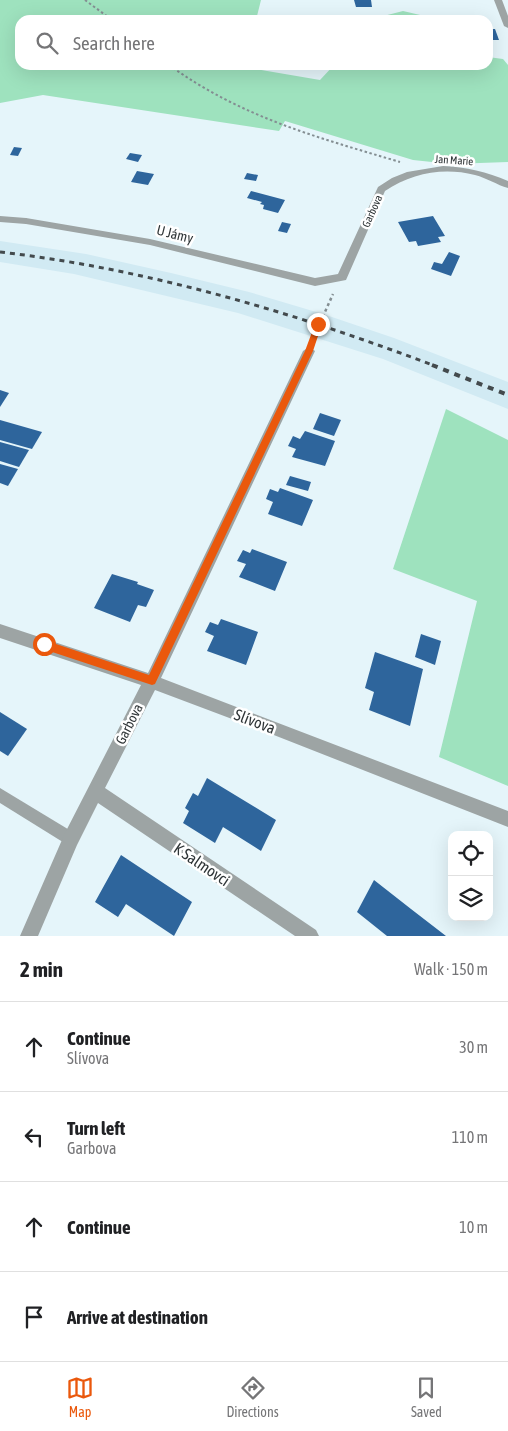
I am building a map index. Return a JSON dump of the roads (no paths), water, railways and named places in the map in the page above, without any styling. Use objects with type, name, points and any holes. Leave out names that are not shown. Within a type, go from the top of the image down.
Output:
[{"type":"street","points":[[498,0],[508,26]]},
{"type":"street","name":"Jan Marie","points":[[425,170],[453,169],[474,172],[496,178],[508,185]]},
{"type":"street","name":"Garbova","points":[[342,277],[382,189],[391,181],[425,170]]},
{"type":"street","name":"U Jámy","points":[[26,221],[150,242],[315,282],[342,277]]},
{"type":"street","name":"Garbova","points":[[29,936],[70,839],[152,680],[309,351]]},
{"type":"street","name":"Slívova","points":[[0,631],[77,654],[152,680],[508,819]]},
{"type":"street","name":"K Salmovci","points":[[95,791],[310,936]]},
{"type":"lane","name":"U Jámy","points":[[0,219],[26,221]]},
{"type":"lane","points":[[0,795],[70,839]]},
{"type":"railway","points":[[0,252],[111,270],[221,296],[329,328],[435,366]]},
{"type":"railway","points":[[432,365],[508,395]]}]
